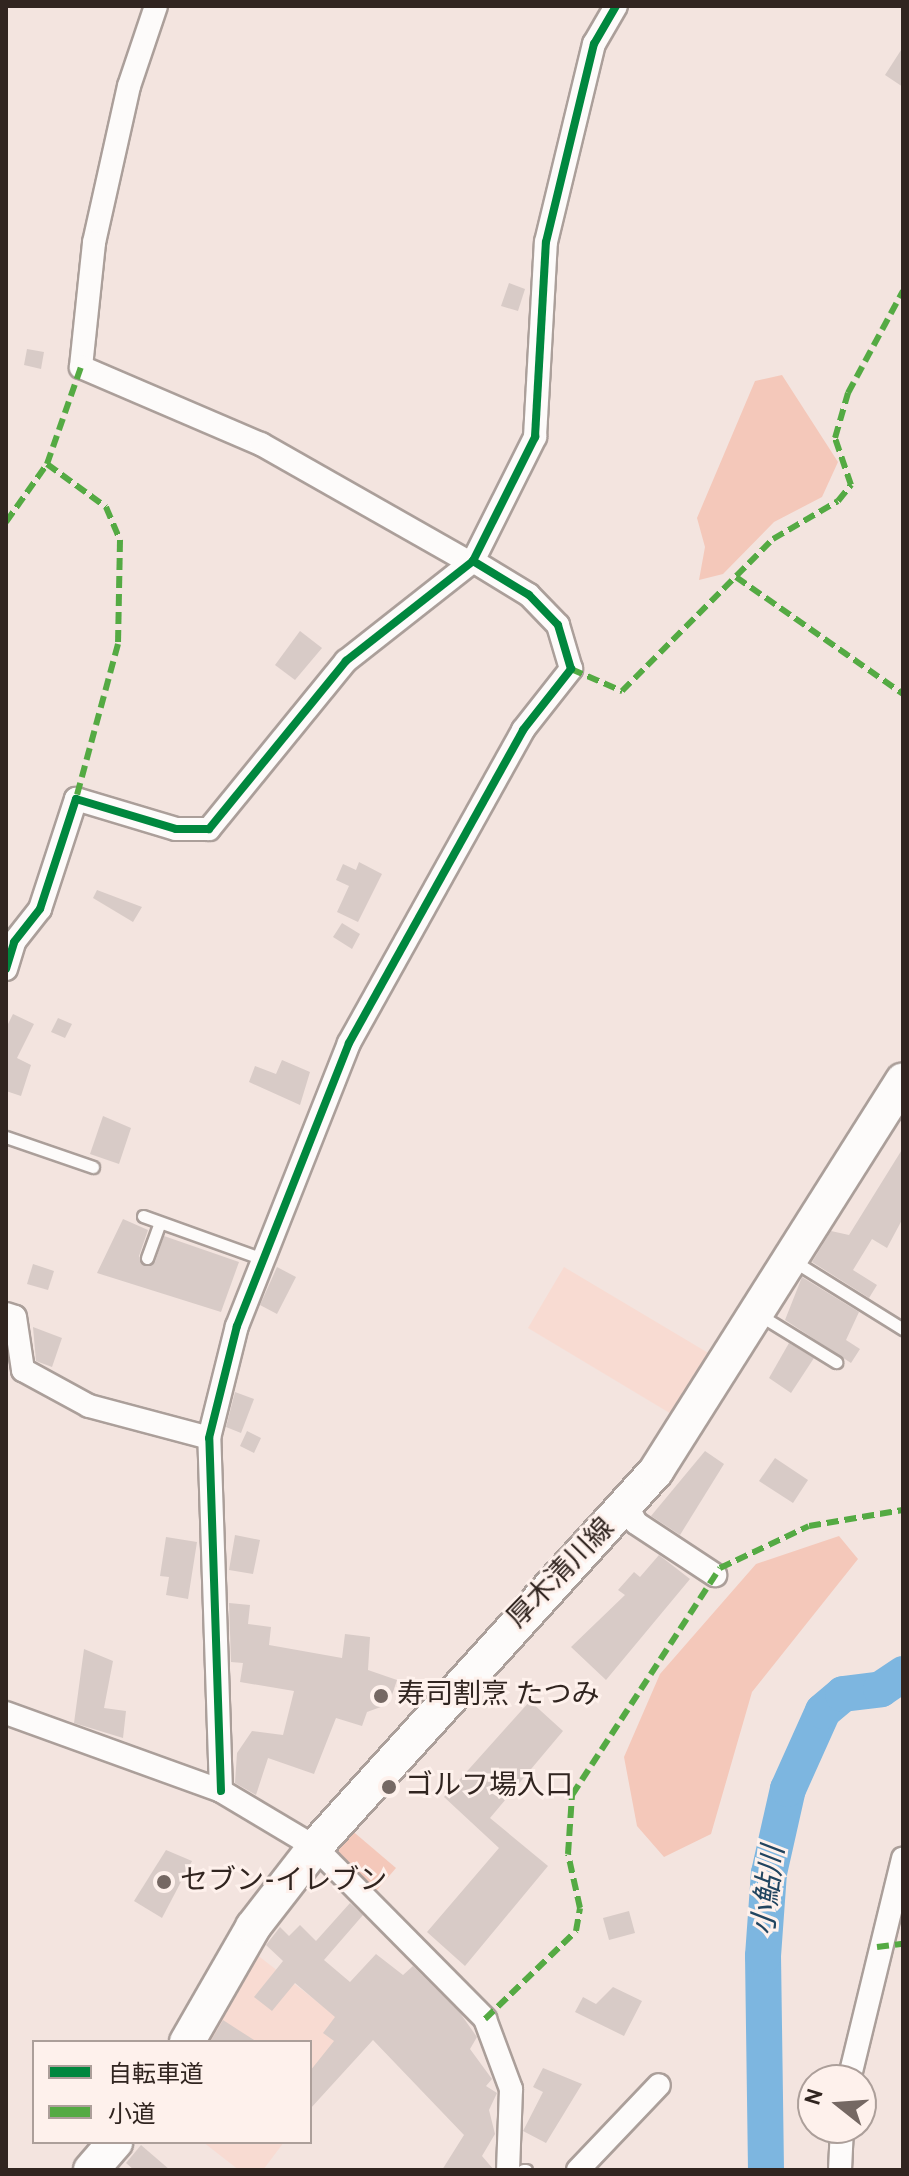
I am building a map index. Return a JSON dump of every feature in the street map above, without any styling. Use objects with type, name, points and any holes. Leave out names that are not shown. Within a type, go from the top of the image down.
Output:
[{"type":"main road","name":"厚木清川線","points":[[188,2040],[253,1927],[315,1847],[496,1640],[627,1506],[758,1314],[903,1080]]},
{"type":"main road","points":[[91,2170],[113,2144]]},
{"type":"street","points":[[156,6],[129,86],[94,243],[81,367],[261,444],[529,595],[558,625],[571,669],[523,730],[349,1043],[263,1259],[209,1438],[221,1791]]},
{"type":"street","points":[[6,969],[14,942],[40,909],[76,799],[176,829],[209,829],[346,661],[471,561],[535,437],[546,242],[594,44],[616,6]]},
{"type":"street","points":[[6,1314],[15,1317],[23,1370],[89,1406],[209,1438]]},
{"type":"street","points":[[627,1506],[636,1523],[715,1575]]},
{"type":"street","points":[[6,1713],[221,1791],[315,1847],[485,2019],[511,2089],[508,2170]]},
{"type":"street","points":[[853,2064],[903,1859]]},
{"type":"street","points":[[578,2170],[659,2085]]},
{"type":"street","points":[[840,2170],[841,2144]]},
{"type":"lane","points":[[6,1137],[93,1167]]},
{"type":"lane","points":[[143,1216],[263,1259]]},
{"type":"lane","points":[[147,1258],[160,1223]]},
{"type":"lane","points":[[792,1260],[903,1329]]},
{"type":"lane","points":[[758,1314],[836,1362]]},
{"type":"shaded area","points":[[782,375],[838,462],[822,497],[774,522],[723,574],[699,580],[705,547],[697,518],[755,381]]},
{"type":"shaded area","points":[[564,1267],[710,1354],[673,1415],[528,1328]]},
{"type":"shaded area","points":[[839,1536],[858,1559],[752,1692],[711,1834],[664,1857],[637,1826],[624,1757],[660,1674],[756,1564]]},
{"type":"shaded area","points":[[349,1828],[396,1868],[371,1897],[329,1852]]},
{"type":"shaded area","points":[[256,1954],[364,2038],[312,2106],[312,2040],[207,2040]]},
{"type":"shaded area","points":[[206,2144],[282,2144],[263,2170],[239,2170]]},
{"type":"building","points":[[903,47],[903,87],[885,75]]},
{"type":"building","points":[[509,283],[525,289],[518,311],[501,306]]},
{"type":"building","points":[[27,349],[44,352],[41,369],[24,365]]},
{"type":"building","points":[[300,631],[322,648],[295,680],[275,665]]},
{"type":"building","points":[[359,862],[382,874],[358,922],[337,912],[349,886],[336,880],[343,864],[356,870]]},
{"type":"building","points":[[97,890],[142,907],[133,922],[93,898]]},
{"type":"building","points":[[342,923],[360,934],[352,949],[333,937]]},
{"type":"building","points":[[13,1014],[34,1024],[17,1058],[31,1065],[21,1096],[6,1091],[6,1028]]},
{"type":"building","points":[[58,1018],[72,1024],[65,1038],[51,1032]]},
{"type":"building","points":[[282,1060],[310,1072],[300,1105],[249,1082],[255,1066],[276,1074]]},
{"type":"building","points":[[103,1116],[131,1128],[119,1164],[90,1154]]},
{"type":"building","points":[[903,1148],[903,1218],[887,1248],[872,1239],[853,1270],[877,1285],[869,1298],[812,1262],[831,1231],[849,1235]]},
{"type":"building","points":[[123,1219],[148,1230],[139,1256],[145,1266],[155,1262],[164,1236],[239,1262],[221,1312],[97,1273]]},
{"type":"building","points":[[33,1264],[54,1271],[48,1290],[27,1284]]},
{"type":"building","points":[[277,1267],[296,1277],[277,1314],[260,1305]]},
{"type":"building","points":[[802,1277],[859,1312],[846,1340],[860,1349],[851,1363],[785,1320]]},
{"type":"building","points":[[33,1327],[62,1338],[52,1367],[36,1361]]},
{"type":"building","points":[[789,1343],[814,1358],[791,1393],[769,1378]]},
{"type":"building","points":[[235,1392],[254,1399],[241,1433],[226,1427]]},
{"type":"building","points":[[247,1431],[261,1438],[254,1453],[240,1446]]},
{"type":"building","points":[[705,1451],[724,1464],[680,1535],[651,1516]]},
{"type":"building","points":[[775,1458],[808,1480],[793,1503],[759,1481]]},
{"type":"building","points":[[235,1535],[260,1540],[253,1574],[229,1570]]},
{"type":"building","points":[[166,1537],[197,1542],[188,1599],[166,1595],[169,1577],[160,1576]]},
{"type":"building","points":[[659,1555],[690,1579],[606,1680],[571,1647],[625,1595],[618,1590],[634,1572],[640,1577]]},
{"type":"building","points":[[229,1603],[250,1605],[248,1624],[271,1627],[269,1645],[342,1658],[345,1634],[370,1637],[368,1670],[397,1680],[389,1704],[367,1712],[362,1726],[336,1718],[314,1774],[268,1758],[256,1795],[235,1783],[237,1753],[252,1731],[283,1735],[294,1691],[240,1682],[243,1663],[231,1662]]},
{"type":"building","points":[[84,1649],[113,1661],[104,1708],[126,1711],[123,1738],[74,1723]]},
{"type":"building","points":[[530,1701],[563,1731],[490,1818],[548,1866],[465,1966],[427,1932],[499,1848],[444,1797]]},
{"type":"building","points":[[166,1850],[192,1861],[162,1918],[134,1901]]},
{"type":"building","points":[[350,1903],[363,1915],[324,1960],[350,1982],[376,1954],[403,1975],[413,1966],[460,2013],[477,2037],[470,2049],[492,2079],[486,2086],[497,2093],[489,2110],[495,2134],[482,2156],[494,2170],[442,2170],[464,2135],[373,2040],[312,2107],[312,2068],[334,2041],[323,2033],[335,2017],[295,1983],[272,2011],[254,1997],[283,1961],[266,1945],[280,1927],[289,1936],[300,1925],[316,1941]]},
{"type":"building","points":[[629,1911],[635,1933],[609,1940],[603,1918]]},
{"type":"building","points":[[613,1987],[642,2001],[624,2036],[575,2012],[583,1997],[596,2004]]},
{"type":"building","points":[[223,2020],[254,2040],[211,2040]]},
{"type":"building","points":[[543,2068],[582,2084],[546,2143],[523,2131],[543,2092],[533,2087]]},
{"type":"building","points":[[141,2145],[170,2170],[134,2170],[126,2163]]},
{"type":"waterway","name":"小鮎川","points":[[766,2170],[763,1956],[769,1873],[788,1789],[823,1711],[843,1694],[881,1689],[903,1674]]},
{"type":"marked path","points":[[571,669],[622,691],[773,539],[838,501],[851,485],[835,438],[848,393],[903,291]]},
{"type":"marked path","points":[[6,522],[47,464],[81,367]]},
{"type":"marked path","points":[[47,464],[106,507],[120,540],[118,644],[76,799]]},
{"type":"marked path","points":[[736,577],[903,694]]},
{"type":"marked path","points":[[485,2019],[576,1931],[580,1908],[568,1854],[572,1795],[720,1568],[809,1526],[903,1510]]},
{"type":"marked path","points":[[877,1947],[903,1944]]},
{"type":"cycle path","points":[[6,969],[14,942],[40,909],[76,799],[176,829],[209,829],[346,661],[473,561],[535,437],[546,242],[594,44],[616,6]]},
{"type":"cycle path","points":[[221,1791],[209,1438],[237,1326],[349,1043],[523,730],[571,669],[558,625],[529,595],[473,561]]},
{"type":"place","name":"寿司割烹 たつみ","points":[[381,1696]]},
{"type":"place","name":"ゴルフ場入口","points":[[389,1787]]},
{"type":"place","name":"セブン-イレブン","points":[[164,1882]]}]
